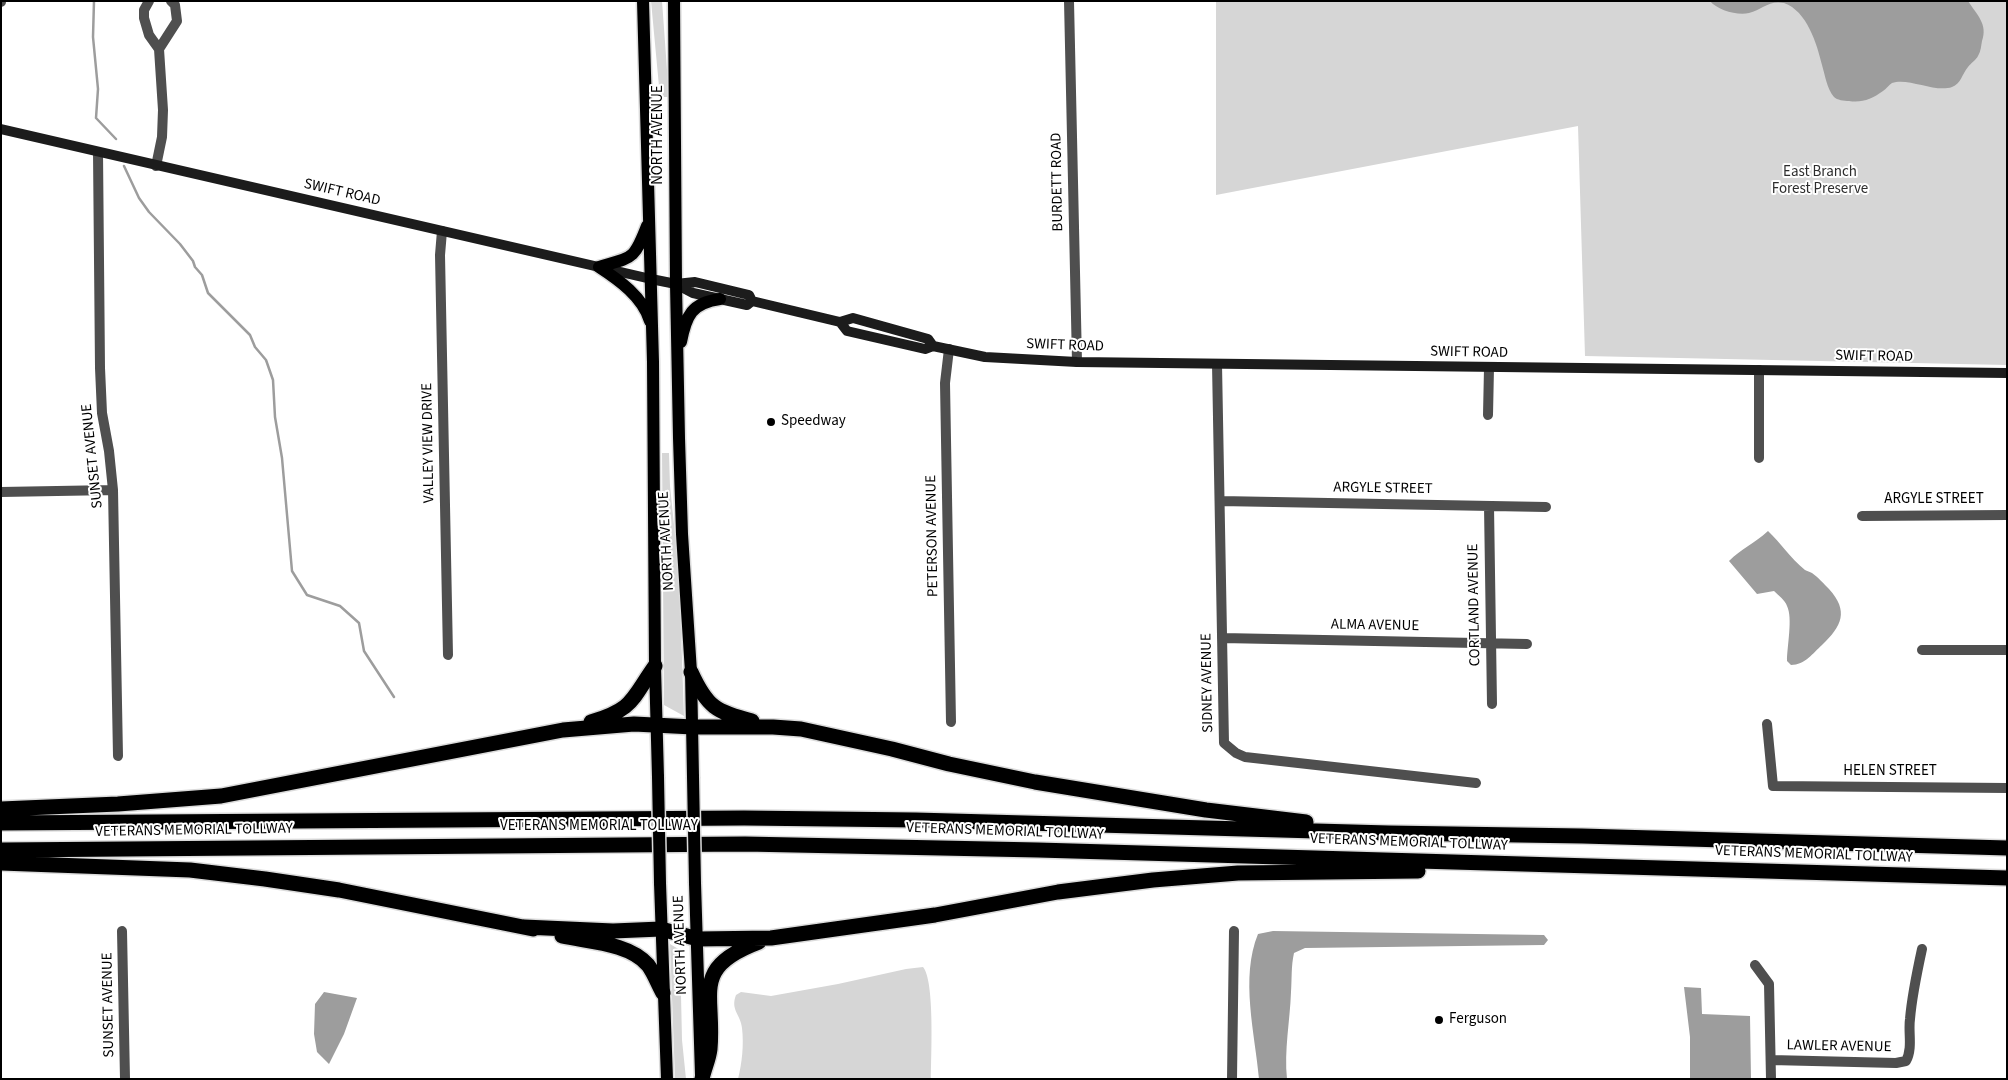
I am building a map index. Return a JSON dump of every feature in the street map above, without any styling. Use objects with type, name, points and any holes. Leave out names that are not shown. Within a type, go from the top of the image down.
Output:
[{"type":"highway","points":[[1,809],[118,804],[221,796],[563,730],[606,718],[623,710],[631,702],[654,666]]},
{"type":"highway","points":[[691,672],[701,694],[710,704],[734,716],[773,726],[892,749],[949,764],[1035,782],[1206,810],[1389,833]]},
{"type":"highway","points":[[563,730],[634,724],[693,727],[773,726]]},
{"type":"highway","name":"VETERANS MEMORIAL TOLLWAY","points":[[1,823],[744,818],[916,820],[2007,848]]},
{"type":"highway","name":"VETERANS MEMORIAL TOLLWAY","points":[[1,850],[745,844],[991,849],[2007,878]]},
{"type":"highway","points":[[1,863],[190,870],[339,890],[524,927],[626,950],[647,964],[663,993]]},
{"type":"highway","points":[[524,927],[613,931],[661,929],[698,939],[771,938],[934,915],[1058,892],[1153,880],[1238,874],[1417,871],[1552,865]]},
{"type":"highway","points":[[701,1079],[710,1049],[708,990],[712,980],[721,964],[735,952],[771,938]]},
{"type":"main road","name":"NORTH AVENUE","points":[[643,1],[652,328],[654,666],[667,1079]]},
{"type":"main road","name":"NORTH AVENUE","points":[[674,1],[676,284],[682,534],[693,727],[695,883],[701,1079]]},
{"type":"main road","points":[[599,267],[633,255],[638,249],[649,219]]},
{"type":"main road","points":[[599,267],[615,278],[639,301],[649,316],[652,328]]},
{"type":"main road","points":[[678,372],[681,340],[691,312],[700,304],[720,299]]},
{"type":"street","points":[[149,1],[144,10],[144,18],[149,35],[158,49],[163,110],[162,137],[156,166]]},
{"type":"street","points":[[158,49],[177,21],[175,5],[171,1]]},
{"type":"street","name":"BURDETT ROAD","points":[[1069,1],[1078,362]]},
{"type":"street","name":"SWIFT ROAD","points":[[1,129],[676,284],[693,293],[747,305],[752,301]]},
{"type":"street","name":"SUNSET AVENUE","points":[[98,152],[100,368],[102,413],[109,451],[113,490],[118,756]]},
{"type":"street","name":"VALLEY VIEW DRIVE","points":[[442,230],[440,264],[448,655]]},
{"type":"street","name":"SWIFT ROAD","points":[[676,284],[695,282],[713,286],[749,295],[752,301]]},
{"type":"street","name":"SWIFT ROAD","points":[[752,301],[840,322],[847,331],[925,349],[933,346],[998,358],[1078,362],[2007,373]]},
{"type":"street","name":"PETERSON AVENUE","points":[[949,350],[945,383],[951,722]]},
{"type":"street","name":"SIDNEY AVENUE","points":[[1217,364],[1224,743],[1236,753],[1245,757],[1476,783]]},
{"type":"street","points":[[1488,415],[1489,368]]},
{"type":"street","points":[[1759,370],[1759,458]]},
{"type":"street","points":[[1,492],[113,490]]},
{"type":"street","name":"ARGYLE STREET","points":[[1220,501],[1546,507]]},
{"type":"street","name":"CORTLAND AVENUE","points":[[1489,506],[1492,704]]},
{"type":"street","name":"ARGYLE STREET","points":[[1862,516],[2007,515]]},
{"type":"street","name":"ALMA AVENUE","points":[[1222,638],[1527,644]]},
{"type":"street","points":[[1922,650],[2007,650]]},
{"type":"street","name":"HELEN STREET","points":[[1767,724],[1773,786],[2007,788]]},
{"type":"street","name":"SUNSET AVENUE","points":[[122,931],[125,1079]]},
{"type":"street","points":[[1232,1079],[1234,931]]},
{"type":"street","name":"LAWLER AVENUE","points":[[1771,1060],[1896,1063],[1906,1061],[1910,1050],[1912,998],[1922,949]]},
{"type":"street","points":[[1755,965],[1769,984],[1771,1079]]},
{"type":"green space","points":[[651,1],[662,1],[669,97],[660,97]]},
{"type":"green space","name":"East Branch Forest Preserve","points":[[1216,1],[2007,1],[2007,365],[1585,356],[1578,126],[1216,195]]},
{"type":"green space","points":[[662,453],[669,453],[670,486],[679,573],[684,716],[664,705]]},
{"type":"green space","points":[[670,944],[680,950],[682,1040],[686,1079],[675,1079]]},
{"type":"green space","points":[[923,967],[927,975],[931,1003],[931,1079],[738,1079],[743,1041],[741,1023],[734,1005],[736,995],[741,992],[771,996]]},
{"type":"shaded area","points":[[1710,1],[1968,1],[1981,20],[1984,30],[1978,56],[1955,86],[1938,88],[1898,82],[1892,83],[1879,94],[1867,100],[1845,101],[1837,99],[1832,94],[1826,82],[1810,29],[1799,13],[1792,7],[1778,2],[1754,12],[1739,14],[1723,10]]},
{"type":"shaded area","points":[[1768,531],[1805,570],[1812,573],[1829,589],[1839,604],[1841,611],[1838,625],[1829,638],[1808,658],[1800,663],[1791,665],[1787,661],[1790,618],[1785,602],[1774,591],[1757,594],[1729,561]]},
{"type":"shaded area","points":[[1273,931],[1544,935],[1548,940],[1544,945],[1305,948],[1294,953],[1287,1046],[1287,1079],[1259,1079],[1250,1006],[1250,969],[1258,934]]},
{"type":"shaded area","points":[[1684,987],[1701,988],[1702,1014],[1750,1016],[1751,1079],[1690,1079],[1690,1037]]},
{"type":"shaded area","points":[[324,992],[357,998],[344,1034],[329,1064],[317,1052],[314,1034],[315,1004]]},
{"type":"waterway","points":[[94,1],[93,37],[98,89],[96,118],[116,139]]},
{"type":"waterway","points":[[124,166],[139,198],[149,212],[180,244],[193,261],[195,267],[202,275],[208,293],[250,335],[255,347],[266,360],[273,380],[275,417],[282,458],[292,571],[307,595],[340,606],[359,623],[364,651],[394,697]]},
{"type":"place","name":"Speedway","points":[[771,422]]},
{"type":"place","name":"Ferguson","points":[[1439,1020]]}]
